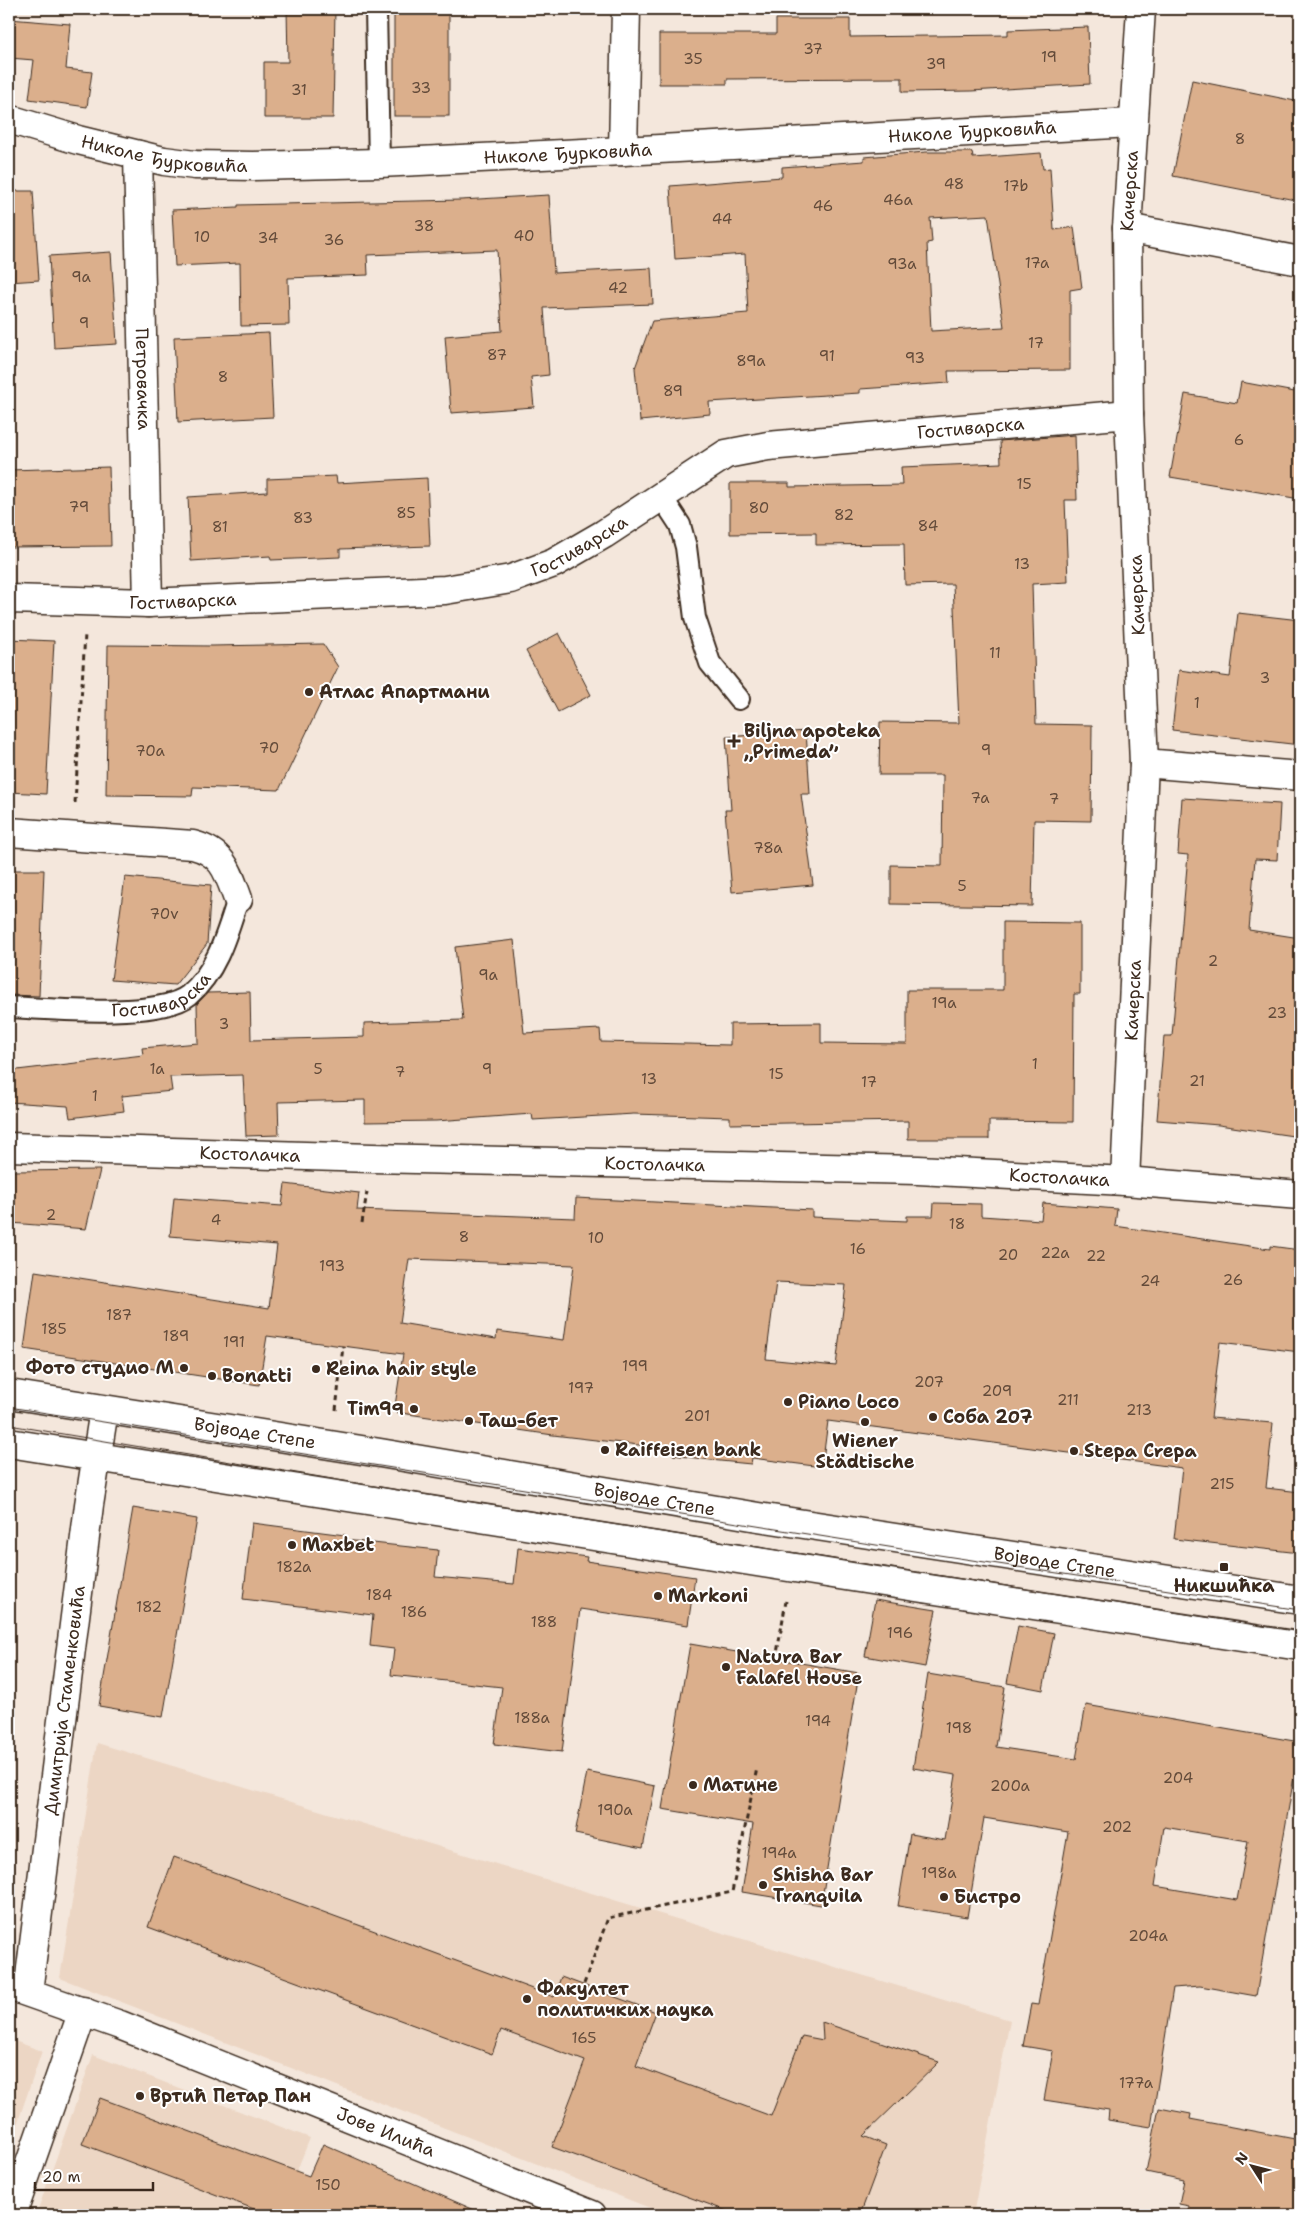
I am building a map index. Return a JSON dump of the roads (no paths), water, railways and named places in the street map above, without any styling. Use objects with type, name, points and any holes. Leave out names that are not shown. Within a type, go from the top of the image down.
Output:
[{"type":"street","points":[[623,151],[626,9]]},
{"type":"street","name":"Качерска","points":[[1125,1181],[1144,762],[1130,414],[1127,228],[1140,9]]},
{"type":"street","name":"Николе Ђурковића","points":[[9,119],[138,155],[195,165],[379,162],[623,151],[1132,123]]},
{"type":"street","name":"Петровачка","points":[[138,155],[148,603]]},
{"type":"street","points":[[1127,228],[1300,261]]},
{"type":"street","name":"Гостиварска","points":[[9,599],[148,603],[446,590],[503,580],[554,563],[604,534],[726,454],[747,448],[1130,414]]},
{"type":"street","points":[[1144,762],[1300,776]]},
{"type":"street","name":"Гостиварска","points":[[9,832],[193,844],[203,847],[224,864],[232,877],[238,898]]},
{"type":"street","name":"Костолачка","points":[[9,1147],[918,1170],[1125,1181],[1300,1195]]},
{"type":"street","name":"Војводе Степе","points":[[9,1394],[380,1453],[758,1517],[1300,1600]]},
{"type":"street","name":"Димитрија Стаменковића","points":[[18,1989],[104,1410]]},
{"type":"street","points":[[9,1443],[1300,1646]]},
{"type":"street","name":"Јове Илића","points":[[18,1989],[83,2011],[592,2215]]},
{"type":"street","points":[[12,2215],[83,2011]]},
{"type":"lane","points":[[376,9],[379,162]]},
{"type":"lane","points":[[661,496],[680,525],[686,547],[695,618],[710,663],[739,699]]},
{"type":"lane","name":"Гостиварска","points":[[9,1008],[123,1012],[173,1004],[187,997],[211,970],[226,935],[238,898]]},
{"type":"tram line","points":[[9,1407],[939,1555],[1300,1610]]},
{"type":"tram line","points":[[9,1425],[452,1499],[1300,1632]]},
{"type":"place","name":"Атлас Апартмани","points":[[309,692]]},
{"type":"place","name":"Biljna apoteka „Primeda”","points":[[734,741]]},
{"type":"place","name":"Фото студио М","points":[[184,1368]]},
{"type":"place","name":"Reina hair style","points":[[316,1369]]},
{"type":"place","name":"Bonatti","points":[[212,1376]]},
{"type":"place","name":"Piano Loco","points":[[788,1402]]},
{"type":"place","name":"Tim99","points":[[414,1409]]},
{"type":"place","name":"Соба 207","points":[[933,1417]]},
{"type":"place","name":"Таш-бет","points":[[469,1421]]},
{"type":"place","name":"Wiener Städtische","points":[[865,1422]]},
{"type":"place","name":"Raiffeisen bank","points":[[605,1450]]},
{"type":"place","name":"Stepa Crepa","points":[[1074,1451]]},
{"type":"place","name":"Maxbet","points":[[292,1545]]},
{"type":"place","name":"Никшићка","points":[[1224,1567]]},
{"type":"place","name":"Markoni","points":[[658,1596]]},
{"type":"place","name":"Natura Bar Falafel House","points":[[726,1667]]},
{"type":"place","name":"Матине","points":[[693,1785]]},
{"type":"place","name":"Shisha Bar Tranquila","points":[[763,1885]]},
{"type":"place","name":"Бистро","points":[[944,1897]]},
{"type":"place","name":"Факултет политичких наука","points":[[527,1999]]},
{"type":"place","name":"Вртић Петар Пан","points":[[140,2096]]}]
